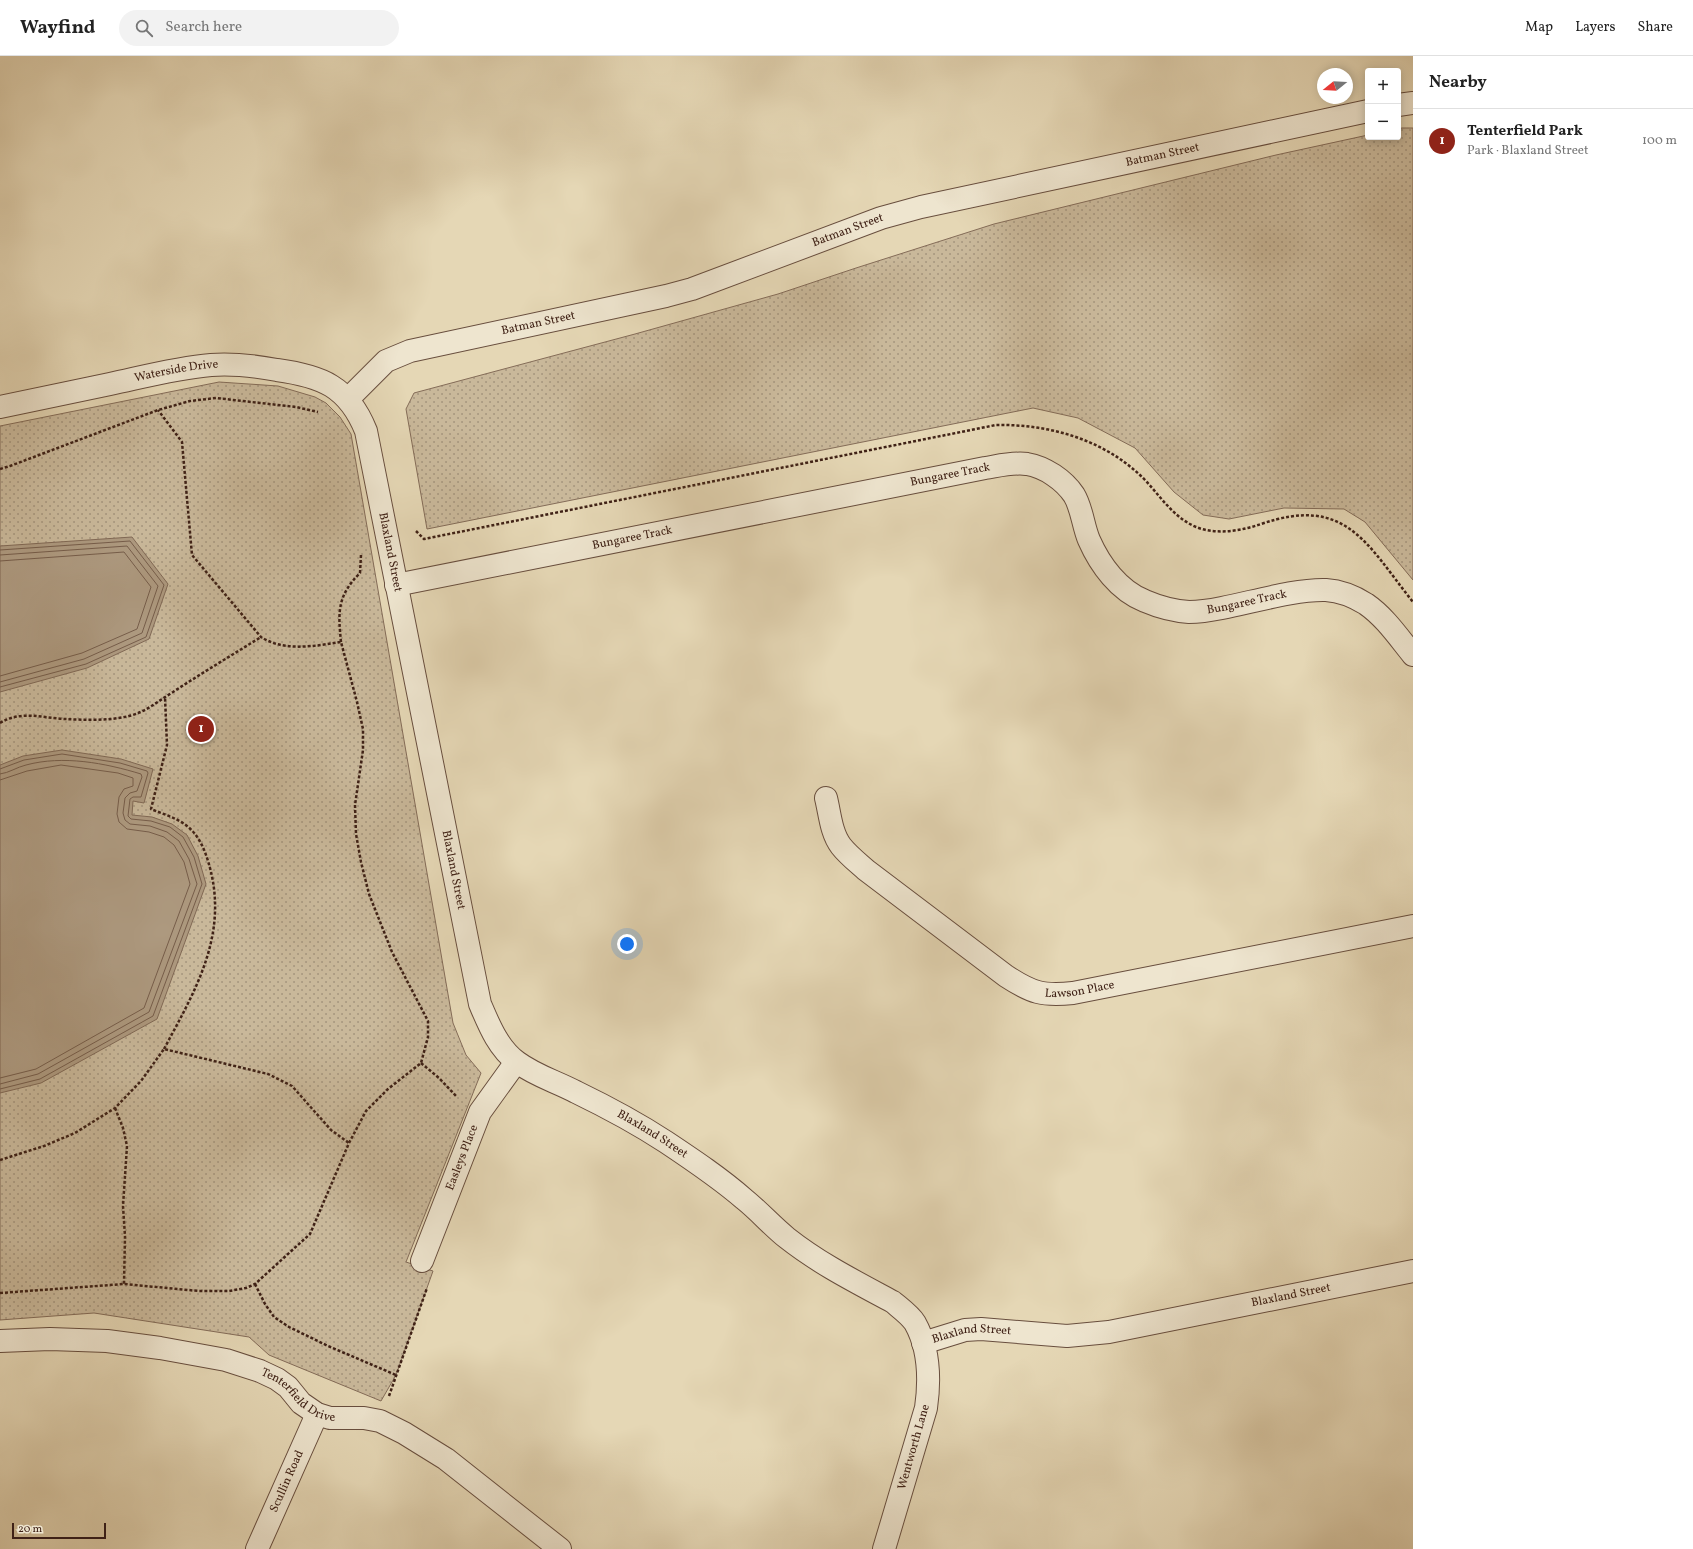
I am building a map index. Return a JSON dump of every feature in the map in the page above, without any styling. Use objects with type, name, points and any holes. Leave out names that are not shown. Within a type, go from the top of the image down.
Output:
[{"type":"street","points":[[1401,105],[1413,103]]},
{"type":"street","name":"Batman Street","points":[[348,399],[386,361],[410,352],[685,290],[888,216],[921,207],[1365,112]]},
{"type":"street","name":"Waterside Drive","points":[[0,407],[174,370],[212,365],[246,365],[308,375],[332,386],[348,399]]},
{"type":"street","name":"Blaxland Street","points":[[348,399],[359,414],[366,430],[480,1004],[492,1032],[504,1049],[516,1062],[542,1078],[575,1091],[622,1115],[665,1141],[708,1170],[744,1198],[786,1237],[824,1265],[893,1302],[903,1310],[914,1322],[923,1343],[964,1330],[981,1329],[1067,1336],[1110,1332],[1413,1271]]},
{"type":"street","name":"Bungaree Track","points":[[396,585],[985,468],[1013,464],[1026,464],[1039,467],[1050,473],[1061,481],[1074,495],[1089,540],[1104,568],[1122,586],[1144,601],[1168,609],[1190,612],[1304,592],[1327,590],[1352,597],[1366,604],[1378,614],[1413,655]]},
{"type":"street","name":"Lawson Place","points":[[826,798],[834,833],[841,845],[852,858],[1006,976],[1024,988],[1042,994],[1055,995],[1073,993],[1413,926]]},
{"type":"street","name":"Easleys Place","points":[[422,1261],[480,1112],[516,1062]]},
{"type":"street","name":"Tenterfield Drive","points":[[0,1341],[50,1339],[107,1341],[160,1348],[226,1360],[260,1370],[288,1387],[301,1403],[317,1414],[330,1418],[364,1418],[380,1421],[404,1433],[446,1459],[560,1549]]},
{"type":"street","name":"Wentworth Lane","points":[[884,1549],[926,1408],[929,1385],[923,1343]]},
{"type":"street","name":"Scullin Road","points":[[257,1549],[317,1414]]},
{"type":"path","points":[[0,469],[158,410],[190,401],[216,398],[296,407],[317,412],[323,416]]},
{"type":"path","points":[[0,1293],[124,1284],[199,1291],[229,1291],[246,1288],[255,1284],[310,1234],[349,1143],[366,1111],[388,1089],[421,1064],[428,1037],[428,1021],[392,952],[369,894],[361,862],[356,834],[355,805],[363,750],[363,729],[358,702],[341,642],[309,647],[281,645],[269,642],[261,637],[192,555],[182,442],[158,410]]},
{"type":"path","points":[[0,723],[16,716],[29,714],[64,719],[128,717],[145,711],[261,637]]},
{"type":"path","points":[[0,1160],[44,1146],[75,1133],[114,1108],[141,1081],[164,1049],[197,988],[207,960],[214,926],[215,904],[214,882],[207,856],[198,839],[188,827],[175,819],[151,809],[167,745],[165,697]]},
{"type":"path","points":[[164,1049],[268,1074],[292,1086],[331,1130],[349,1143]]},
{"type":"path","points":[[421,1064],[439,1078],[461,1102],[480,1112]]},
{"type":"path","points":[[114,1108],[123,1128],[127,1146],[123,1206],[125,1236],[124,1284]]},
{"type":"path","points":[[380,1421],[433,1271],[422,1261]]},
{"type":"path","points":[[255,1284],[265,1304],[274,1317],[289,1327],[328,1346],[396,1375]]},
{"type":"shaded area","points":[[1401,128],[1413,128],[1413,580],[1365,522],[1344,509],[1284,508],[1229,519],[1203,515],[1174,492],[1135,448],[1078,418],[1033,408],[427,529],[406,409],[414,393],[778,294],[994,224],[1276,155],[1365,136],[1365,140],[1401,140]]},
{"type":"shaded area","points":[[219,382],[278,386],[315,397],[326,403],[340,417],[351,434],[453,1023],[466,1055],[481,1073],[406,1262],[433,1271],[396,1375],[381,1401],[269,1355],[249,1337],[94,1313],[0,1320],[0,426]]},
{"type":"water","points":[[132,537],[168,584],[149,639],[87,668],[0,692],[0,546]]},
{"type":"water","points":[[62,750],[121,759],[153,769],[144,803],[133,801],[132,815],[152,817],[172,824],[187,835],[198,856],[206,884],[157,1019],[41,1083],[0,1093],[0,765],[23,756]]},
{"type":"place","name":"Tenterfield Park","points":[[201,729]]}]
